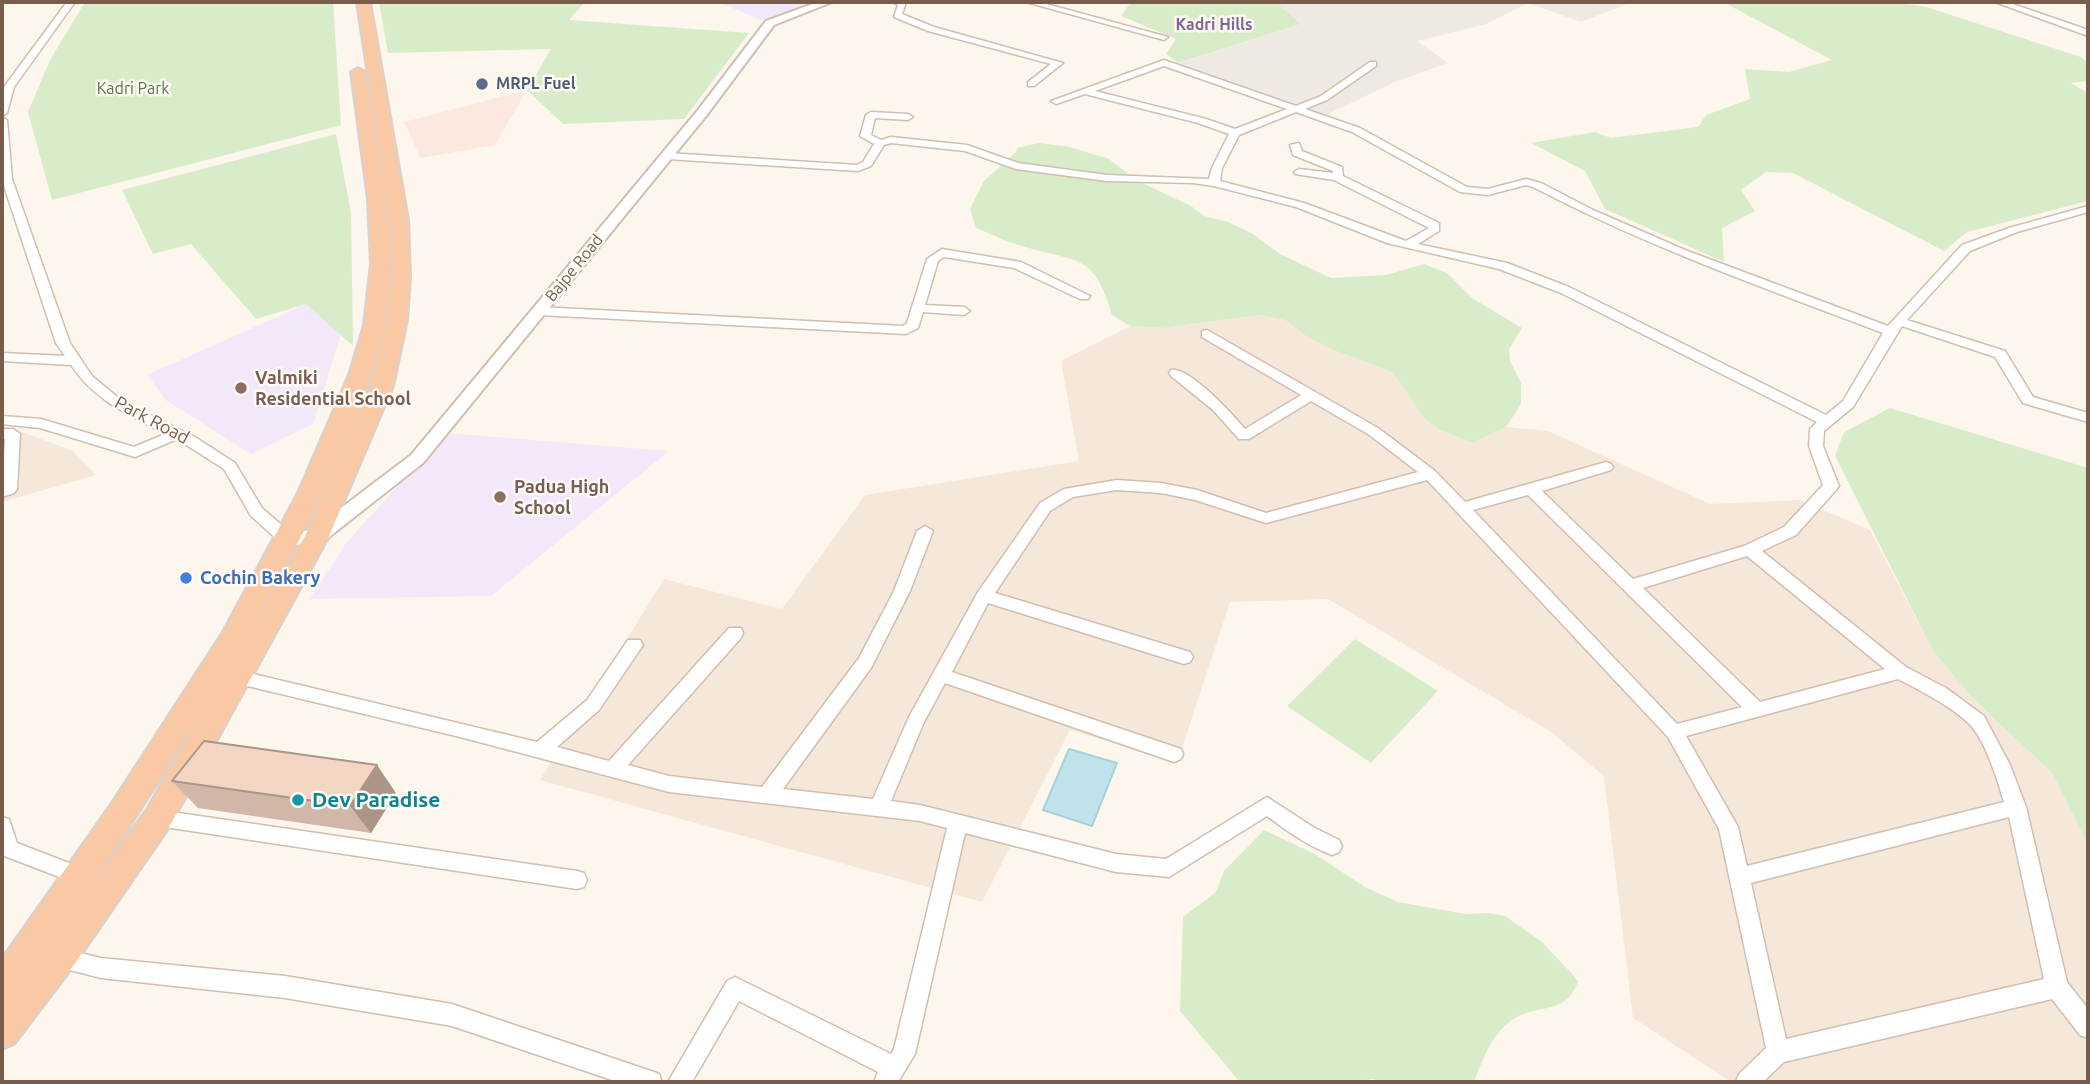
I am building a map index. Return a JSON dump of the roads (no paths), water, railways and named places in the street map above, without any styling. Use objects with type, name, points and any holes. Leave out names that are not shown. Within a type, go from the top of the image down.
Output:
[{"type":"highway","points":[[2,987],[80,876],[242,625],[341,430],[374,324],[379,281],[379,226],[348,2]]},
{"type":"highway","points":[[2,1032],[59,958],[158,818],[317,536],[382,386],[397,320],[401,276],[399,220],[363,2]]},
{"type":"street","points":[[2,113],[9,87],[71,2]]},
{"type":"street","name":"Bajpe Road","points":[[317,536],[417,459],[667,156],[770,23],[827,2]]},
{"type":"street","points":[[897,2],[903,4],[897,15],[931,29],[1058,63],[1031,84]]},
{"type":"street","points":[[1030,2],[1164,37]]},
{"type":"street","points":[[1999,2],[2088,33]]},
{"type":"street","points":[[1056,101],[1164,63],[1356,130],[1464,190],[1488,192],[1526,182],[1537,185],[1589,212],[1681,253],[1895,326],[2000,354],[2028,400],[2088,418]]},
{"type":"street","points":[[1084,91],[1202,121],[1235,133],[1324,98],[1373,64]]},
{"type":"street","points":[[880,144],[865,136],[871,115],[908,117]]},
{"type":"street","name":"Park Road","points":[[2,120],[7,179],[64,343],[87,379],[117,404],[177,434],[230,466],[256,512],[287,539]]},
{"type":"street","points":[[1214,183],[1217,168],[1235,133]]},
{"type":"street","points":[[667,156],[858,168],[867,164],[880,144],[891,140],[967,148],[1016,166],[1107,178],[1214,183],[1300,205],[1406,245],[1503,266],[1565,290],[1827,421]]},
{"type":"street","points":[[1295,145],[1294,149],[1301,156],[1338,169],[1337,177]]},
{"type":"street","points":[[1299,172],[1337,177],[1435,225],[1435,229],[1406,245]]},
{"type":"street","points":[[1630,586],[1750,550],[1790,531],[1830,486],[1816,446],[1816,429],[1848,404],[1895,326],[1966,248],[2013,230],[2088,209]]},
{"type":"street","points":[[539,311],[906,330],[913,325],[933,259],[942,253],[1017,265],[1084,296]]},
{"type":"street","points":[[918,307],[964,311]]},
{"type":"street","points":[[1207,334],[1373,431],[1430,474],[1674,732],[1728,827],[1778,1052]]},
{"type":"street","points":[[2,357],[75,361]]},
{"type":"street","points":[[1176,373],[1218,407],[1244,436],[1311,395]]},
{"type":"street","points":[[2,420],[41,424],[135,452],[177,434]]},
{"type":"street","points":[[2,434],[13,434],[9,489],[2,492]]},
{"type":"street","points":[[1463,508],[1606,467]]},
{"type":"street","points":[[878,808],[915,722],[940,675],[984,596],[1045,507],[1069,494],[1117,485],[1161,488],[1197,495],[1266,518],[1430,474]]},
{"type":"street","points":[[1530,488],[1756,709]]},
{"type":"street","points":[[767,795],[865,663],[902,591],[925,531]]},
{"type":"street","points":[[287,539],[317,536]]},
{"type":"street","points":[[1750,550],[1899,672],[1940,693],[1978,721],[2001,765],[2016,807],[2057,987],[2088,1027]]},
{"type":"street","points":[[984,596],[1184,657]]},
{"type":"street","points":[[613,769],[735,633]]},
{"type":"street","points":[[541,750],[593,705],[634,645]]},
{"type":"street","points":[[1674,732],[1899,672]]},
{"type":"street","points":[[940,675],[1174,754]]},
{"type":"street","points":[[237,677],[669,783],[920,814],[1116,863],[1169,868],[1266,805],[1306,833],[1332,846]]},
{"type":"street","points":[[1740,877],[2016,807]]},
{"type":"street","points":[[158,818],[577,880]]},
{"type":"street","points":[[679,1082],[735,988],[890,1075],[904,1055],[958,823]]},
{"type":"street","points":[[2,824],[9,849],[80,876]]},
{"type":"street","points":[[59,958],[101,968],[285,987],[452,1015],[651,1082]]},
{"type":"street","points":[[1747,1082],[1778,1052],[2057,987]]},
{"type":"water","points":[[1069,749],[1117,763],[1092,826],[1043,810]]},
{"type":"place","name":"MRPL Fuel","points":[[482,84]]},
{"type":"place","name":"Valmiki Residential School","points":[[241,388]]},
{"type":"place","name":"Padua High School","points":[[500,497]]},
{"type":"place","name":"Cochin Bakery","points":[[186,578]]},
{"type":"place","name":"Dev Paradise","points":[[298,800]]},
{"type":"district","name":"Kadri Hills","points":[[1214,25]]},
{"type":"park label","name":"Kadri Park","points":[[133,89]]}]
